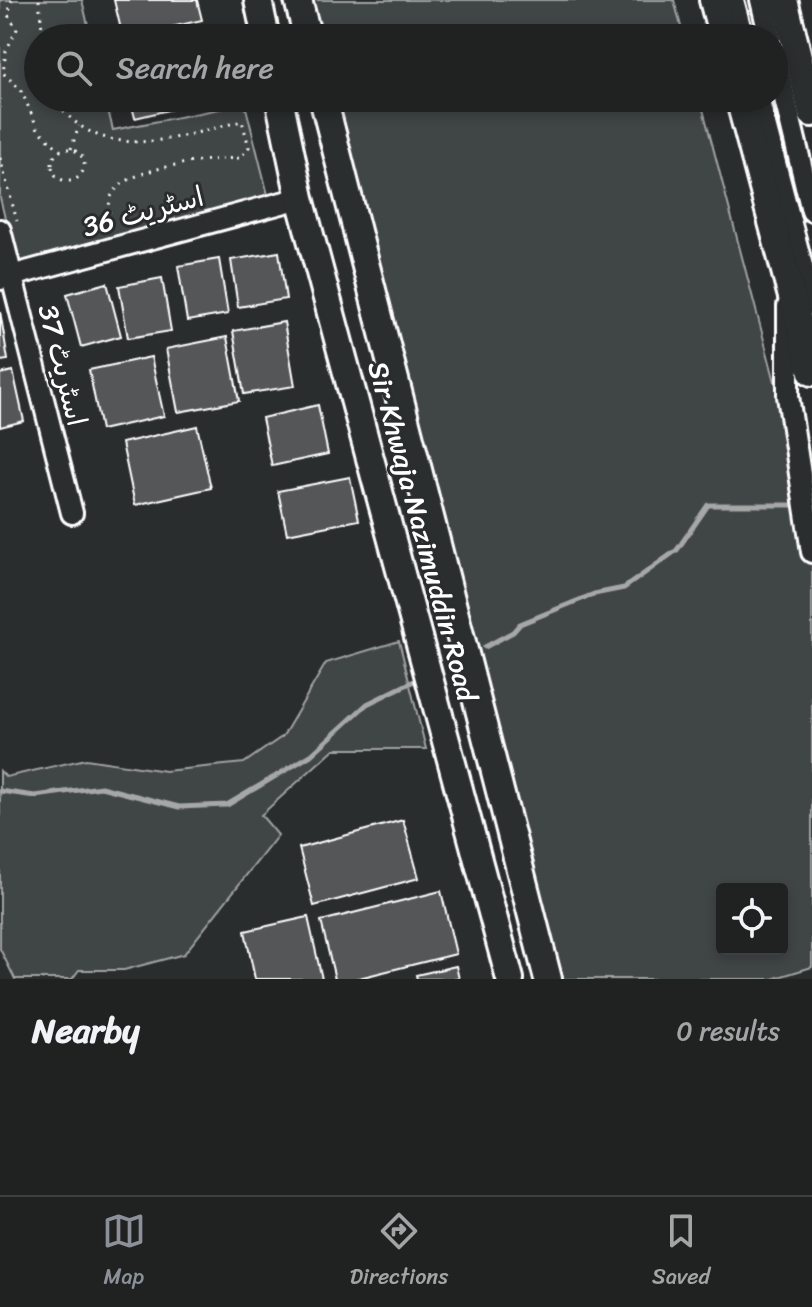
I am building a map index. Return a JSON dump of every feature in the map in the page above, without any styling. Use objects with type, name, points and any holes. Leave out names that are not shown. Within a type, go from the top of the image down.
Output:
[{"type":"main road","points":[[258,0],[263,24]]},
{"type":"main road","points":[[298,0],[304,24]]},
{"type":"main road","points":[[713,0],[719,24]]},
{"type":"main road","points":[[784,0],[812,113]]},
{"type":"main road","name":"Sir Khwaja Nazimuddin Road","points":[[282,112],[300,198],[510,979]]},
{"type":"main road","name":"Sir Khwaja Nazimuddin Road","points":[[327,112],[548,979]]},
{"type":"main road","points":[[743,112],[812,372]]},
{"type":"street","points":[[733,0],[739,24]]},
{"type":"street","points":[[761,0],[767,24]]},
{"type":"street","points":[[788,111],[812,211]]},
{"type":"street","points":[[762,112],[812,304]]},
{"type":"street","name":"اسٹریٹ 36","points":[[6,277],[300,198]]},
{"type":"street","name":"اسٹریٹ 37","points":[[9,229],[6,277],[72,513]]},
{"type":"street","points":[[788,279],[788,396],[812,552]]},
{"type":"path","points":[[12,0],[8,15],[17,29],[6,51],[3,73],[24,97]]},
{"type":"path","points":[[39,0],[42,24]]},
{"type":"path","points":[[31,112],[38,129],[61,151]]},
{"type":"path","points":[[63,112],[68,119],[92,135],[125,143],[179,137],[242,121],[249,147],[240,158],[203,159],[125,179],[111,196],[108,235]]},
{"type":"path","points":[[71,150],[79,126]]},
{"type":"path","points":[[71,150],[80,155],[84,164],[81,174],[73,180],[62,180],[53,169],[54,159],[61,151],[71,150]]},
{"type":"path","points":[[0,158],[9,229]]},
{"type":"shaded area","points":[[0,0],[82,0],[88,24],[24,24],[24,112],[108,112],[113,130],[204,112],[247,112],[268,195],[17,267],[0,198]]},
{"type":"shaded area","points":[[311,0],[674,0],[680,24],[317,24]]},
{"type":"shaded area","points":[[340,112],[704,112],[812,522],[812,967],[772,979],[563,979]]},
{"type":"shaded area","points":[[399,641],[426,749],[334,749],[261,815],[278,835],[184,954],[124,970],[79,970],[72,979],[15,979],[0,949],[0,771],[6,777],[86,759],[165,771],[244,763],[283,736],[326,663]]},
{"type":"building","points":[[114,0],[197,0],[202,20],[184,24],[120,24]]},
{"type":"building","points":[[134,112],[160,112],[135,118]]},
{"type":"building","points":[[279,252],[286,299],[238,307],[231,260]]},
{"type":"building","points":[[219,259],[228,314],[187,321],[178,266]]},
{"type":"building","points":[[162,278],[171,331],[128,338],[119,286]]},
{"type":"building","points":[[107,283],[121,336],[81,347],[67,294]]},
{"type":"building","points":[[0,311],[8,360],[0,361]]},
{"type":"building","points":[[284,322],[295,386],[244,394],[233,331]]},
{"type":"building","points":[[227,337],[239,401],[178,412],[166,349]]},
{"type":"building","points":[[151,357],[164,416],[101,430],[89,370]]},
{"type":"building","points":[[13,371],[24,421],[0,427],[0,374]]},
{"type":"building","points":[[318,405],[328,454],[272,466],[262,418]]},
{"type":"building","points":[[197,426],[211,488],[135,505],[122,443]]},
{"type":"building","points":[[350,477],[359,520],[287,534],[278,491]]},
{"type":"building","points":[[403,820],[419,878],[314,906],[299,848]]},
{"type":"building","points":[[441,891],[456,954],[355,979],[335,979],[321,921]]},
{"type":"building","points":[[308,917],[322,979],[255,979],[245,931]]},
{"type":"building","points":[[456,966],[459,979],[417,979],[416,975]]},
{"type":"waterway","points":[[485,647],[513,632],[520,624],[594,594],[624,588],[677,550],[708,505],[793,505]]},
{"type":"waterway","points":[[0,791],[35,796],[101,787],[179,807],[227,805],[311,755],[367,704],[414,681]]}]
